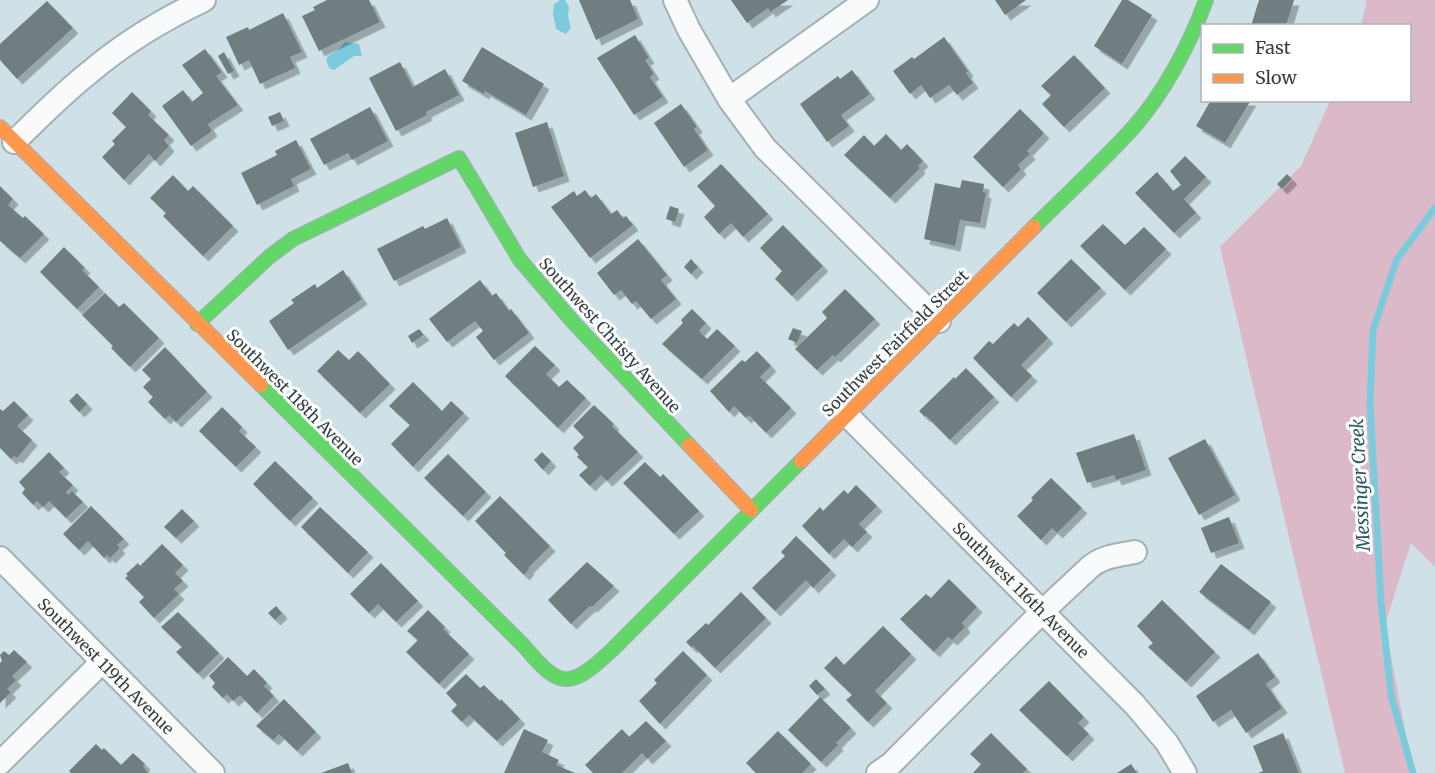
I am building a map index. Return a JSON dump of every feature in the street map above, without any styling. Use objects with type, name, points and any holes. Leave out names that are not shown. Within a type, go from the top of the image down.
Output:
[{"type":"street","points":[[7,134],[136,38],[178,12],[204,0]]},
{"type":"street","points":[[675,0],[689,30],[729,99],[765,148],[939,321]]},
{"type":"street","points":[[729,99],[867,0]]},
{"type":"street","name":"Southwest Fairfield Street","points":[[571,680],[588,673],[1134,127],[1168,80],[1197,29],[1206,0]]},
{"type":"street","name":"Southwest 118th Avenue","points":[[7,134],[524,646],[548,674],[571,680]]},
{"type":"street","name":"Southwest Christy Avenue","points":[[197,324],[269,257],[293,239],[459,158],[520,260],[574,323],[751,510]]},
{"type":"street","name":"Southwest 116th Avenue","points":[[847,415],[1135,705],[1167,743],[1185,773]]},
{"type":"street","points":[[878,773],[891,764],[1043,611],[1097,561],[1135,552]]},
{"type":"street","name":"Southwest 119th Avenue","points":[[0,558],[213,773]]},
{"type":"street","points":[[0,763],[102,662]]},
{"type":"shaded area","points":[[1364,0],[1435,0],[1435,567],[1411,543],[1385,624],[1413,773],[1345,773],[1220,247],[1301,166],[1330,102],[1411,102],[1411,24],[1361,24],[1367,1]]},
{"type":"water","points":[[565,0],[569,7],[568,16],[571,28],[566,34],[556,29],[553,14],[554,4]]},
{"type":"water","points":[[345,42],[359,44],[362,56],[354,56],[334,70],[329,68],[326,60],[328,56],[337,51]]},
{"type":"building","points":[[327,0],[369,0],[380,22],[319,51],[302,16],[315,10],[313,7]]},
{"type":"building","points":[[579,0],[630,0],[638,19],[596,40]]},
{"type":"building","points":[[731,0],[788,0],[770,12],[768,8],[747,23]]},
{"type":"building","points":[[995,0],[1026,0],[1005,15]]},
{"type":"building","points":[[1122,0],[1128,0],[1152,15],[1122,64],[1094,46]]},
{"type":"building","points":[[1259,0],[1294,0],[1287,24],[1252,24]]},
{"type":"building","points":[[47,1],[73,28],[17,79],[0,60],[0,44]]},
{"type":"building","points":[[283,13],[302,52],[290,57],[295,68],[260,84],[249,60],[239,65],[226,37],[248,27],[249,30]]},
{"type":"building","points":[[635,35],[649,58],[645,60],[654,74],[650,77],[663,97],[634,115],[597,58]]},
{"type":"building","points":[[944,37],[968,71],[966,73],[973,83],[957,95],[949,85],[930,98],[921,85],[910,94],[893,71]]},
{"type":"building","points":[[482,47],[544,84],[526,115],[485,91],[484,94],[462,81]]},
{"type":"building","points":[[205,49],[222,72],[216,76],[238,105],[208,124],[212,131],[191,146],[162,106],[183,90],[192,102],[203,93],[182,65]]},
{"type":"building","points":[[224,52],[234,71],[228,74],[218,56]]},
{"type":"building","points":[[1074,55],[1105,88],[1064,127],[1042,104],[1051,95],[1041,86]]},
{"type":"building","points":[[400,62],[413,87],[445,69],[459,95],[396,131],[369,78]]},
{"type":"building","points":[[852,70],[870,94],[841,115],[849,126],[827,142],[800,104],[838,76],[840,79]]},
{"type":"building","points":[[132,92],[151,111],[148,115],[169,135],[164,140],[169,146],[155,161],[149,154],[124,180],[102,157],[115,144],[112,141],[126,127],[112,113]]},
{"type":"building","points":[[1210,102],[1250,102],[1225,143],[1196,126]]},
{"type":"building","points":[[681,104],[697,127],[694,129],[708,150],[684,167],[654,123]]},
{"type":"building","points":[[370,107],[388,141],[352,160],[348,153],[324,165],[310,139]]},
{"type":"building","points":[[1020,109],[1044,133],[1027,151],[1030,154],[1018,165],[1021,169],[1003,187],[973,157]]},
{"type":"building","points":[[280,112],[284,121],[272,126],[268,117]]},
{"type":"building","points":[[547,122],[564,176],[533,187],[515,133]]},
{"type":"building","points":[[886,134],[901,150],[907,144],[923,161],[918,166],[920,168],[890,198],[844,155],[864,135],[874,146]]},
{"type":"building","points":[[296,140],[311,169],[291,179],[294,186],[257,205],[241,173],[277,155],[275,151]]},
{"type":"building","points":[[1185,156],[1206,177],[1184,199],[1196,213],[1174,233],[1135,193],[1157,172],[1173,191],[1181,185],[1170,171]]},
{"type":"building","points":[[721,164],[768,214],[743,237],[731,223],[719,234],[704,217],[715,206],[697,186]]},
{"type":"building","points":[[1287,174],[1292,179],[1282,189],[1277,184]]},
{"type":"building","points":[[173,175],[188,191],[193,186],[233,226],[203,256],[163,216],[166,213],[150,198]]},
{"type":"building","points":[[962,180],[984,184],[983,192],[986,193],[980,223],[960,220],[955,246],[924,239],[935,183],[960,188]]},
{"type":"building","points":[[0,186],[13,199],[8,205],[23,218],[25,216],[44,234],[20,258],[0,241]]},
{"type":"building","points":[[585,190],[591,198],[596,194],[611,214],[617,210],[633,225],[590,258],[551,207],[574,191],[577,196]]},
{"type":"building","points":[[670,206],[679,209],[675,222],[666,219]]},
{"type":"building","points":[[447,218],[461,247],[394,281],[377,249],[423,226],[425,229]]},
{"type":"building","points":[[1103,224],[1125,245],[1144,227],[1166,249],[1125,290],[1080,246]]},
{"type":"building","points":[[783,225],[823,266],[792,296],[775,279],[782,271],[760,248]]},
{"type":"building","points":[[638,239],[667,275],[661,280],[676,299],[651,319],[636,301],[632,304],[621,290],[614,295],[597,273]]},
{"type":"building","points":[[64,247],[85,268],[82,270],[99,287],[77,309],[40,272]]},
{"type":"building","points":[[691,259],[698,267],[691,274],[684,267]]},
{"type":"building","points":[[1071,259],[1101,288],[1066,322],[1037,293]]},
{"type":"building","points":[[343,270],[362,299],[288,350],[269,321],[294,303],[291,300],[315,284],[317,288]]},
{"type":"building","points":[[480,280],[492,296],[496,293],[509,311],[511,309],[529,333],[494,360],[476,337],[483,331],[475,321],[447,342],[429,319]]},
{"type":"building","points":[[845,289],[875,319],[835,357],[833,355],[817,370],[795,349],[827,318],[822,312]]},
{"type":"building","points":[[105,293],[119,307],[124,303],[159,338],[130,367],[82,315]]},
{"type":"building","points":[[692,309],[706,323],[699,331],[707,339],[717,329],[735,346],[702,379],[662,344],[683,323],[681,320]]},
{"type":"building","points":[[1028,317],[1048,338],[1021,365],[1032,376],[1011,397],[973,358],[989,341],[993,344],[1014,323],[1018,327]]},
{"type":"building","points":[[793,328],[802,331],[797,343],[788,339]]},
{"type":"building","points":[[419,329],[424,335],[412,343],[408,336]]},
{"type":"building","points":[[535,346],[555,365],[546,374],[559,387],[567,380],[586,398],[558,428],[505,376]]},
{"type":"building","points":[[165,347],[207,392],[176,422],[169,415],[165,419],[148,402],[153,397],[143,387],[151,379],[142,370]]},
{"type":"building","points":[[338,350],[349,360],[358,351],[390,384],[360,413],[317,371]]},
{"type":"building","points":[[757,351],[771,366],[760,377],[791,408],[766,433],[749,415],[746,418],[734,406],[729,412],[710,391],[742,360],[745,362]]},
{"type":"building","points":[[966,368],[994,397],[950,440],[919,411]]},
{"type":"building","points":[[413,382],[442,411],[451,401],[464,413],[413,467],[391,444],[410,425],[389,406]]},
{"type":"building","points":[[77,393],[87,404],[79,412],[69,401]]},
{"type":"building","points":[[14,401],[28,415],[17,426],[32,440],[17,458],[14,456],[11,459],[0,448],[0,409],[3,411]]},
{"type":"building","points":[[594,405],[638,452],[607,481],[601,475],[590,486],[579,475],[588,467],[577,457],[579,455],[573,448],[584,437],[573,426]]},
{"type":"building","points":[[222,407],[242,427],[239,431],[256,447],[236,467],[199,431]]},
{"type":"building","points":[[1134,434],[1146,470],[1116,480],[1114,475],[1087,483],[1076,453]]},
{"type":"building","points":[[1205,439],[1235,495],[1199,515],[1168,458]]},
{"type":"building","points":[[49,452],[64,468],[59,472],[73,485],[66,492],[68,495],[72,491],[83,502],[66,518],[49,501],[43,507],[37,501],[33,505],[22,493],[25,489],[19,482]]},
{"type":"building","points":[[542,452],[551,461],[543,470],[534,460]]},
{"type":"building","points":[[448,454],[486,492],[463,516],[424,478]]},
{"type":"building","points":[[275,461],[313,498],[290,521],[253,484]]},
{"type":"building","points":[[645,462],[660,477],[663,474],[699,511],[674,534],[623,483]]},
{"type":"building","points":[[1051,478],[1082,508],[1057,533],[1052,528],[1041,540],[1017,516]]},
{"type":"building","points":[[856,485],[877,506],[859,524],[867,532],[852,547],[844,539],[829,554],[802,526],[820,507],[823,511],[844,490],[848,494]]},
{"type":"building","points":[[500,496],[550,546],[524,575],[475,521]]},
{"type":"building","points":[[91,506],[124,539],[117,545],[120,548],[110,558],[107,555],[104,558],[88,541],[79,550],[63,534]]},
{"type":"building","points":[[320,507],[368,552],[348,573],[301,527]]},
{"type":"building","points":[[182,509],[194,521],[176,538],[164,527]]},
{"type":"building","points":[[1229,517],[1239,543],[1211,553],[1201,528]]},
{"type":"building","points":[[796,536],[831,570],[813,588],[806,580],[775,611],[752,588],[785,556],[781,552]]},
{"type":"building","points":[[162,544],[183,565],[175,573],[183,581],[174,589],[179,594],[154,618],[139,602],[144,597],[125,578],[128,576],[126,574],[138,563],[140,566]]},
{"type":"building","points":[[587,562],[614,586],[571,624],[548,600]]},
{"type":"building","points":[[381,563],[418,601],[396,622],[378,604],[369,613],[350,594]]},
{"type":"building","points":[[1221,564],[1271,602],[1249,630],[1199,592]]},
{"type":"building","points":[[949,579],[977,607],[962,623],[965,627],[952,640],[948,637],[934,652],[900,619],[926,594],[931,598]]},
{"type":"building","points":[[741,592],[766,618],[715,668],[686,642],[706,623],[708,625]]},
{"type":"building","points":[[1162,600],[1215,652],[1186,682],[1148,647],[1153,643],[1137,626]]},
{"type":"building","points":[[276,606],[282,613],[275,620],[268,613]]},
{"type":"building","points":[[428,610],[445,627],[443,629],[469,654],[439,684],[406,652],[418,640],[407,631]]},
{"type":"building","points":[[178,612],[219,653],[198,674],[176,652],[182,647],[161,627]]},
{"type":"building","points":[[883,626],[911,654],[875,691],[887,703],[868,722],[846,700],[852,695],[824,668],[836,656],[844,665]]},
{"type":"building","points":[[14,650],[27,662],[12,676],[16,680],[7,689],[11,692],[0,703],[0,663],[2,661],[0,655],[4,651],[9,655]]},
{"type":"building","points":[[683,651],[707,675],[660,724],[639,701],[657,683],[654,680]]},
{"type":"building","points":[[1258,653],[1275,677],[1266,684],[1282,708],[1246,733],[1231,710],[1213,722],[1196,696]]},
{"type":"building","points":[[228,657],[247,676],[254,669],[267,683],[264,686],[274,696],[257,713],[240,695],[233,701],[227,694],[223,698],[212,687],[215,683],[209,676]]},
{"type":"building","points":[[466,674],[480,688],[484,685],[500,701],[501,699],[520,719],[497,741],[469,715],[462,722],[451,711],[457,705],[446,693]]},
{"type":"building","points":[[816,679],[825,689],[817,695],[809,686]]},
{"type":"building","points":[[1049,681],[1084,717],[1078,723],[1089,734],[1067,756],[1019,710]]},
{"type":"building","points":[[820,697],[851,728],[821,762],[788,730]]},
{"type":"building","points":[[284,699],[316,732],[297,751],[279,734],[273,740],[256,726]]},
{"type":"building","points":[[646,721],[666,741],[647,759],[642,753],[622,773],[593,773],[585,765],[622,729],[629,737]]},
{"type":"building","points":[[524,729],[548,740],[542,752],[559,760],[556,765],[575,773],[504,773]]},
{"type":"building","points":[[778,731],[811,764],[802,773],[756,773],[746,763]]},
{"type":"building","points":[[991,733],[1027,769],[1023,773],[973,773],[981,764],[970,754]]},
{"type":"building","points":[[1283,733],[1299,773],[1258,773],[1263,771],[1253,746]]},
{"type":"building","points":[[96,744],[102,750],[104,748],[121,765],[133,753],[145,764],[143,766],[148,773],[71,773],[69,771]]},
{"type":"building","points":[[348,763],[352,773],[321,773]]},
{"type":"building","points":[[1131,764],[1137,773],[1117,773]]},
{"type":"waterway","name":"Messinger Creek","points":[[1413,773],[1391,695],[1381,602],[1370,403],[1373,330],[1397,259],[1435,208]]},
{"type":"traffic: fast","points":[[1034,227],[1109,153],[1144,114],[1175,67],[1206,0]]},
{"type":"traffic: fast","points":[[197,324],[269,257],[293,239],[459,158],[520,260],[574,323],[689,445]]},
{"type":"traffic: fast","points":[[261,385],[537,661],[557,677],[566,679],[576,677],[598,663],[801,461]]},
{"type":"traffic: slow","points":[[0,127],[261,385]]},
{"type":"traffic: slow","points":[[801,461],[1034,227]]},
{"type":"traffic: slow","points":[[689,445],[751,510]]}]
